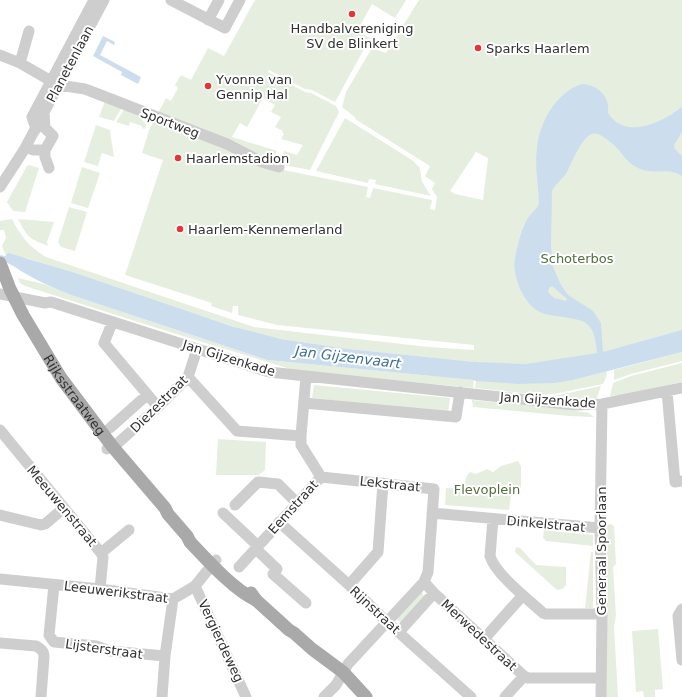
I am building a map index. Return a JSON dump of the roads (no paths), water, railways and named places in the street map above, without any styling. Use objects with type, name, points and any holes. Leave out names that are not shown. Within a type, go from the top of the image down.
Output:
[{"type":"main road","name":"Rijksstraatweg","points":[[0,263],[5,290],[61,378],[109,448],[165,508],[168,514],[187,536],[194,539],[214,562],[252,593],[256,600],[326,667],[341,676],[366,697]]},
{"type":"main road","name":"Rijksstraatweg","points":[[341,676],[360,697]]},
{"type":"street","name":"Planetenlaan","points":[[0,187],[25,149],[36,129],[55,83],[94,0]]},
{"type":"street","name":"Planetenlaan","points":[[36,129],[32,117],[55,83],[104,0]]},
{"type":"street","points":[[171,0],[225,28],[240,0]]},
{"type":"street","points":[[208,20],[219,0]]},
{"type":"street","points":[[20,63],[29,31]]},
{"type":"street","points":[[0,56],[20,63],[55,83]]},
{"type":"street","name":"Sportweg","points":[[55,83],[85,89],[227,144],[262,162],[279,167]]},
{"type":"street","points":[[44,112],[45,128],[53,136],[45,150],[45,157],[49,168]]},
{"type":"street","name":"Planetenlaan","points":[[0,196],[22,162],[25,149]]},
{"type":"street","points":[[25,149],[45,150]]},
{"type":"street","name":"Jan Gijzenkade","points":[[5,290],[45,303],[51,302],[112,323],[269,372],[575,405],[602,404],[682,388]]},
{"type":"street","points":[[112,323],[104,343],[158,407]]},
{"type":"street","name":"Diezestraat","points":[[109,448],[118,443],[188,378],[197,349]]},
{"type":"street","name":"Eemstraat","points":[[239,567],[321,476],[301,445],[306,376]]},
{"type":"street","points":[[188,378],[237,431],[301,436]]},
{"type":"street","points":[[667,391],[675,482],[682,481]]},
{"type":"street","points":[[304,403],[456,417],[460,392]]},
{"type":"street","name":"Diezestraat","points":[[110,428],[147,395]]},
{"type":"street","name":"Generaal Spoorlaan","points":[[601,697],[602,614],[600,528],[602,404]]},
{"type":"street","name":"Meeuwenstraat","points":[[0,430],[101,553],[103,557],[100,589]]},
{"type":"street","name":"Lekstraat","points":[[321,476],[434,489],[432,513]]},
{"type":"street","points":[[235,505],[258,482],[278,484],[297,503]]},
{"type":"street","points":[[349,585],[378,552],[384,483]]},
{"type":"street","points":[[0,514],[42,525],[64,508]]},
{"type":"street","name":"Eemstraat","points":[[223,513],[277,569],[273,574],[306,603]]},
{"type":"street","points":[[324,697],[341,676],[348,664],[424,582],[428,572],[432,513],[493,519],[490,556],[491,561],[501,575],[543,613],[602,614]]},
{"type":"street","name":"Dinkelstraat","points":[[493,519],[600,528]]},
{"type":"street","name":"Rijnstraat","points":[[279,522],[471,697]]},
{"type":"street","points":[[101,553],[129,530]]},
{"type":"street","name":"Leeuwerikstraat","points":[[0,579],[100,589],[172,600],[195,586],[214,562]]},
{"type":"street","name":"Merwedestraat","points":[[424,582],[524,676]]},
{"type":"street","name":"Lijsterstraat","points":[[54,585],[49,635],[54,642],[96,646],[110,651],[165,656]]},
{"type":"street","name":"Vergierdeweg","points":[[195,586],[246,697]]},
{"type":"street","name":"Merwedestraat","points":[[399,632],[434,593]]},
{"type":"street","points":[[484,639],[524,595]]},
{"type":"street","points":[[162,697],[165,656],[172,600]]},
{"type":"street","points":[[682,609],[678,616],[682,660]]},
{"type":"street","points":[[0,643],[36,646],[44,653],[40,697]]},
{"type":"street","points":[[505,697],[524,676],[528,678],[601,678]]},
{"type":"water","points":[[103,36],[115,42],[114,45],[107,41],[100,55],[141,77],[138,84],[121,75],[122,72],[93,56]]},
{"type":"water","name":"Jan Gijzenvaart","points":[[582,84],[598,89],[602,92],[607,101],[608,113],[624,126],[634,127],[655,123],[682,107],[682,132],[674,145],[675,149],[682,156],[682,176],[677,173],[666,171],[650,171],[638,168],[633,165],[613,144],[603,137],[594,134],[588,136],[578,150],[567,172],[552,191],[551,247],[553,267],[561,285],[568,295],[593,311],[601,323],[603,352],[682,330],[682,352],[573,380],[555,383],[519,384],[267,360],[71,295],[39,281],[0,260],[0,255],[5,256],[8,253],[12,254],[75,273],[231,326],[281,339],[349,349],[475,362],[526,364],[597,353],[594,334],[585,323],[578,320],[549,315],[537,311],[526,300],[521,291],[515,271],[515,258],[520,237],[528,218],[539,204],[536,156],[541,129],[550,110],[557,101],[573,88]],"holes":[[[552,286],[567,299],[566,301],[554,298],[548,292],[549,288]]]},
{"type":"place","name":"Handbalvereniging SV de Blinkert","points":[[352,14]]},
{"type":"place","name":"Sparks Haarlem","points":[[478,48]]},
{"type":"place","name":"Yvonne van Gennip Hal","points":[[208,86]]},
{"type":"place","name":"Haarlemstadion","points":[[178,158]]},
{"type":"place","name":"Haarlem-Kennemerland","points":[[180,229]]},
{"type":"park label","name":"Schoterbos","points":[[577,258]]},
{"type":"park label","name":"Flevoplein","points":[[487,489]]}]
